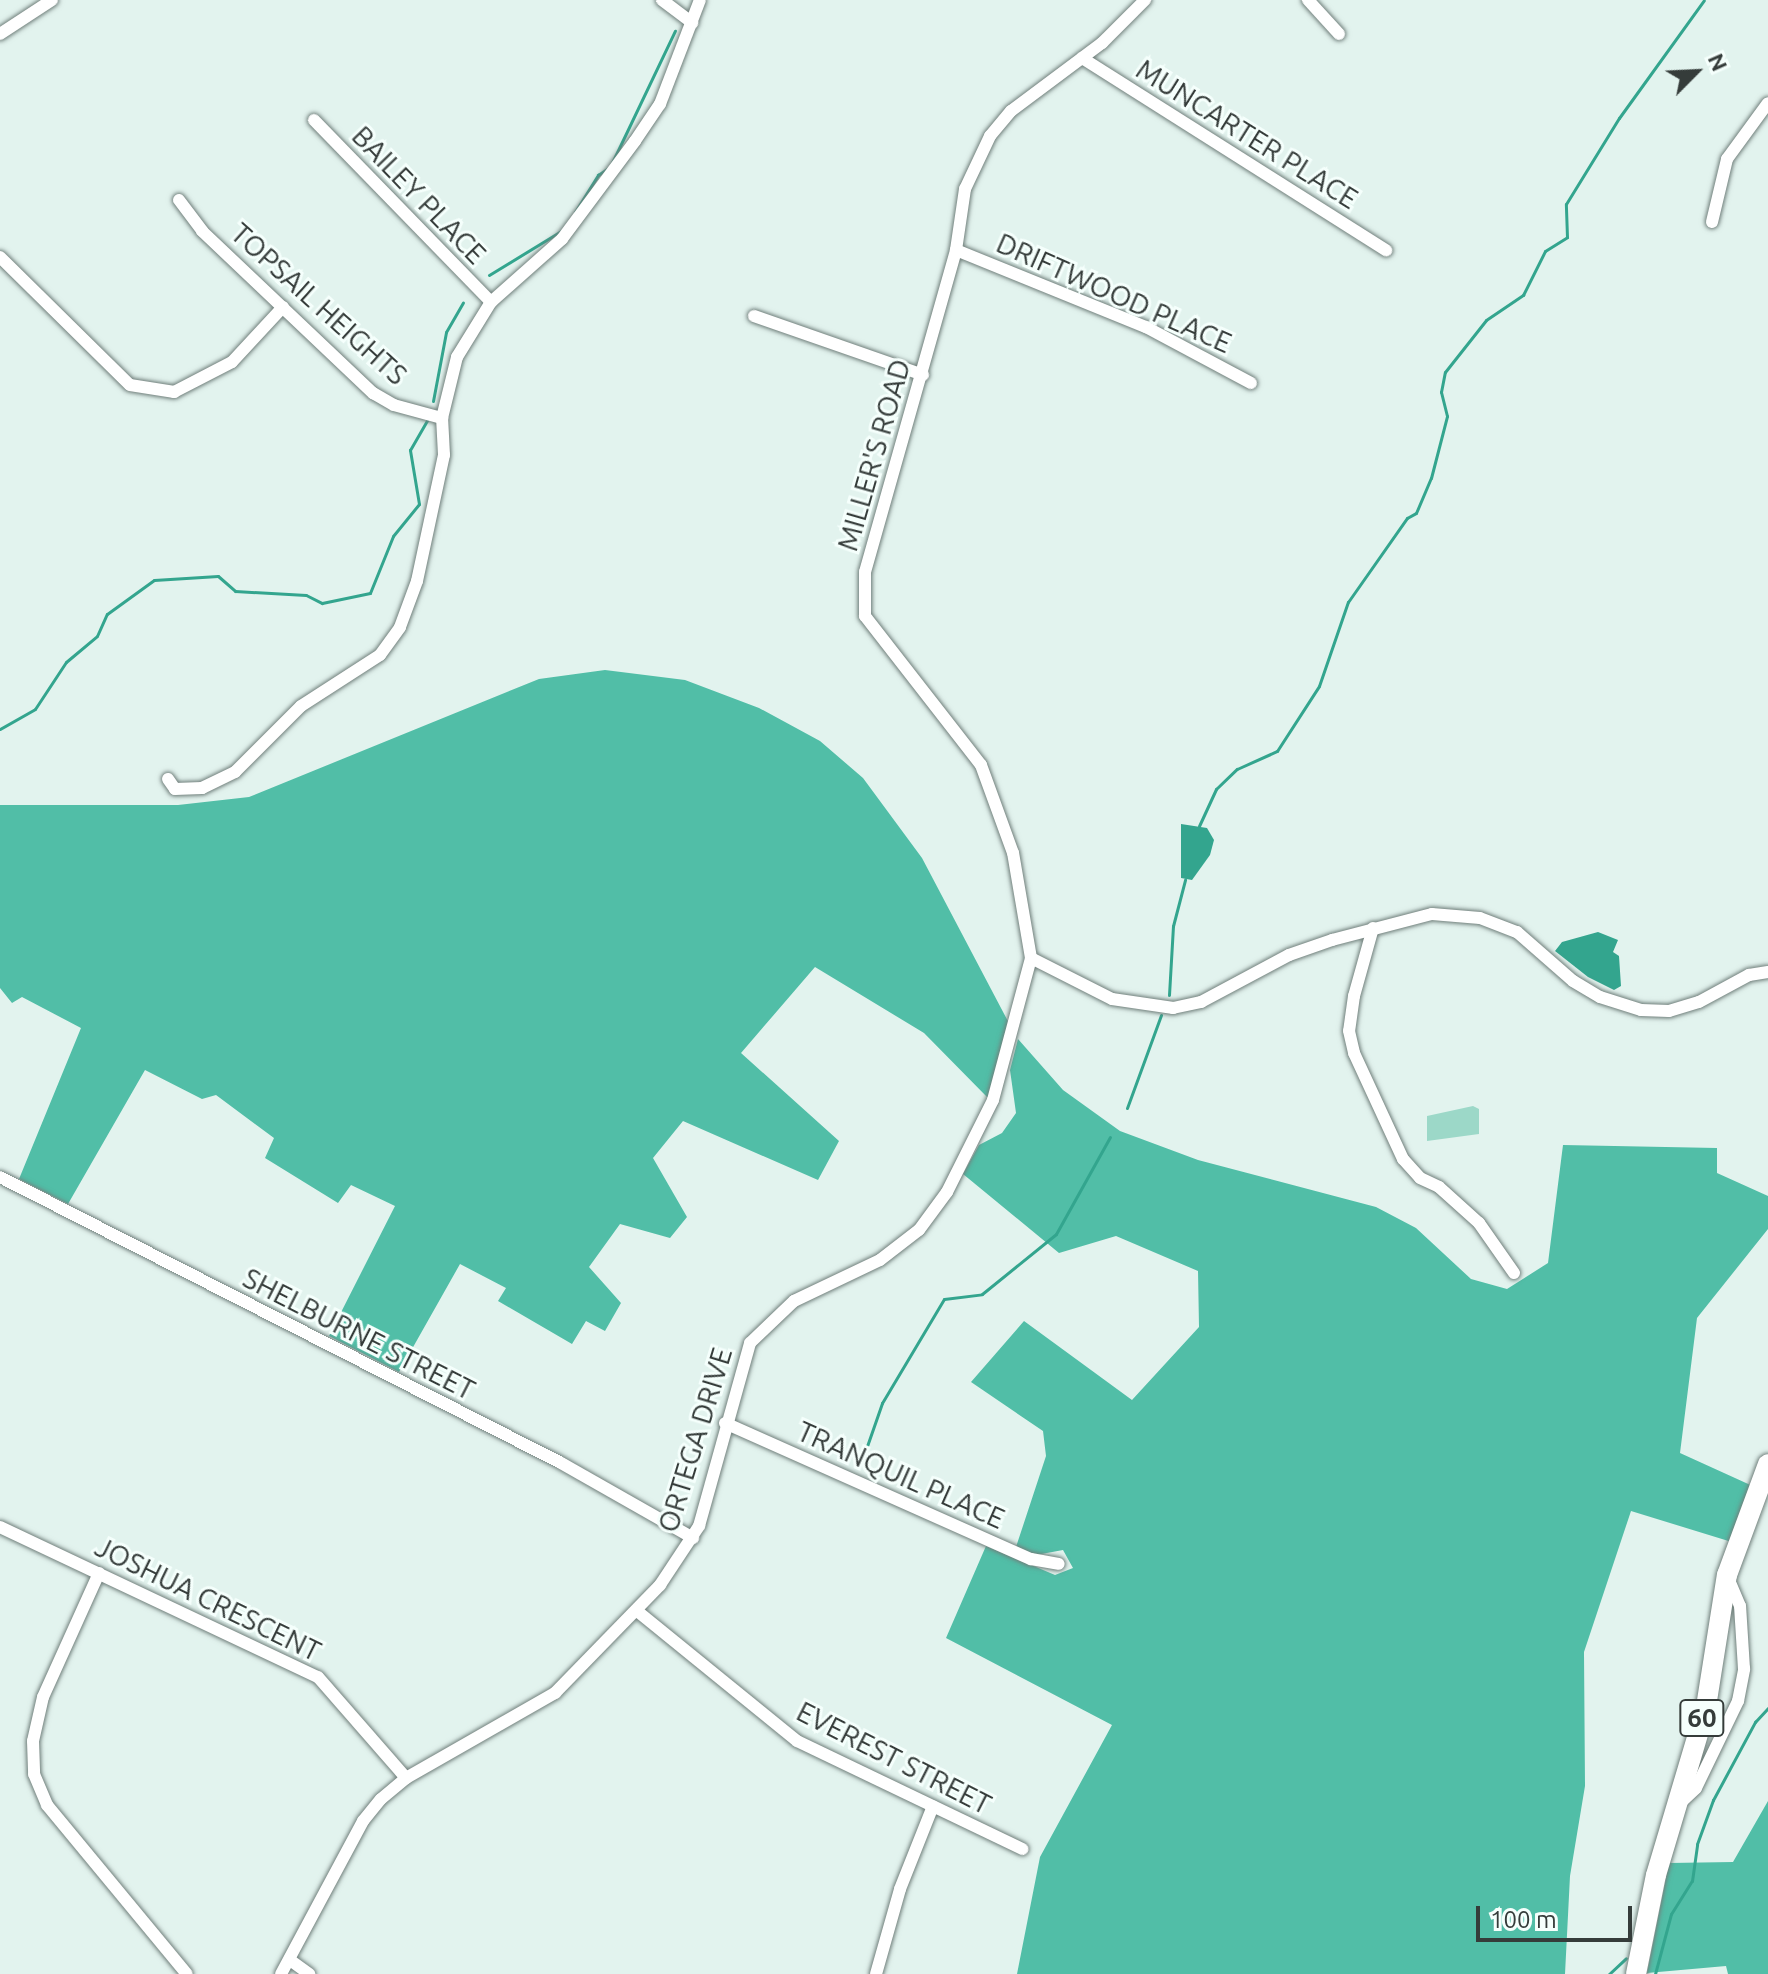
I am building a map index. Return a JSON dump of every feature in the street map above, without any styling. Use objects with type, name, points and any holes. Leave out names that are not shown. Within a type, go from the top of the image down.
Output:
[{"type":"main road","name":"60","points":[[1636,1974],[1674,1809],[1706,1707],[1727,1575],[1768,1464]]},
{"type":"street","points":[[0,34],[52,0]]},
{"type":"street","points":[[662,0],[692,23]]},
{"type":"street","points":[[168,779],[175,789],[202,788],[235,772],[301,706],[380,655],[400,627],[417,581],[444,455],[442,418],[457,357],[491,302],[562,239],[607,182],[660,104],[700,0]]},
{"type":"street","name":"MILLER'S ROAD","points":[[1031,958],[1013,853],[981,765],[865,616],[865,572],[956,250],[965,189],[990,136],[1011,111],[1082,58],[1145,0]]},
{"type":"street","points":[[1308,0],[1339,34]]},
{"type":"street","name":"MUNCARTER PLACE","points":[[1082,58],[1386,250]]},
{"type":"street","points":[[1712,222],[1727,159],[1768,103]]},
{"type":"street","name":"BAILEY PLACE","points":[[314,120],[491,302]]},
{"type":"street","name":"TOPSAIL HEIGHTS","points":[[179,200],[202,231],[381,398],[442,418]]},
{"type":"street","name":"DRIFTWOOD PLACE","points":[[956,250],[1146,327],[1251,383]]},
{"type":"street","points":[[0,257],[130,385],[174,392],[232,362],[283,307]]},
{"type":"street","points":[[754,316],[923,375]]},
{"type":"street","points":[[1031,958],[1112,999],[1173,1008],[1201,1002],[1289,955],[1373,928],[1432,914],[1480,918],[1517,932],[1573,981],[1600,997],[1641,1010],[1669,1011],[1699,1002],[1749,975],[1768,972]]},
{"type":"street","points":[[1373,928],[1349,1031],[1354,1053],[1403,1159],[1420,1178],[1439,1187],[1479,1223],[1514,1273]]},
{"type":"street","name":"ORTEGA DRIVE","points":[[281,1974],[363,1821],[406,1778],[555,1693],[637,1611],[693,1538],[743,1356],[768,1322],[794,1301],[890,1254],[941,1202],[1002,1078],[1031,958]]},
{"type":"street","name":"SHELBURNE STREET","points":[[0,1177],[561,1463],[693,1538]]},
{"type":"street","name":"TRANQUIL PLACE","points":[[725,1423],[1031,1559],[1059,1564]]},
{"type":"street","name":"JOSHUA CRESCENT","points":[[0,1527],[318,1677],[406,1778]]},
{"type":"street","points":[[99,1573],[46,1687],[33,1741],[34,1774],[47,1805],[187,1974]]},
{"type":"street","points":[[1674,1809],[1696,1788],[1738,1701],[1744,1669],[1740,1606],[1727,1575]]},
{"type":"street","name":"EVEREST STREET","points":[[637,1611],[794,1739],[1022,1849]]},
{"type":"street","points":[[876,1974],[900,1889],[933,1806]]},
{"type":"street","points":[[290,1960],[309,1974]]},
{"type":"shaded area","points":[[605,670],[685,680],[759,708],[820,741],[863,778],[922,858],[1011,1027],[988,1098],[924,1033],[815,967],[741,1053],[839,1141],[818,1180],[683,1121],[653,1158],[687,1217],[670,1238],[620,1224],[589,1267],[621,1303],[605,1331],[586,1321],[572,1344],[498,1301],[506,1288],[460,1264],[399,1372],[329,1336],[395,1206],[351,1185],[338,1203],[265,1158],[274,1138],[216,1095],[202,1099],[145,1070],[68,1204],[19,1179],[81,1028],[22,997],[12,1003],[0,988],[0,805],[178,805],[249,797],[539,679]]},
{"type":"shaded area","points":[[1181,824],[1207,828],[1214,840],[1210,855],[1192,880],[1181,878]]},
{"type":"shaded area","points":[[1598,932],[1618,940],[1613,952],[1619,956],[1621,986],[1614,990],[1588,977],[1555,951],[1562,942]]},
{"type":"shaded area","points":[[1018,1039],[1063,1090],[1120,1131],[1198,1160],[1376,1207],[1416,1228],[1471,1279],[1507,1289],[1548,1263],[1563,1145],[1717,1148],[1717,1173],[1768,1196],[1768,1229],[1697,1318],[1680,1453],[1757,1488],[1735,1543],[1631,1511],[1584,1652],[1585,1786],[1570,1876],[1565,1974],[1017,1974],[1040,1857],[1112,1725],[946,1638],[986,1546],[1055,1575],[1073,1568],[1063,1550],[1036,1555],[1016,1547],[1046,1456],[1043,1431],[971,1382],[1024,1321],[1132,1400],[1199,1327],[1198,1271],[1116,1236],[1059,1253],[963,1174],[979,1145],[1002,1133],[1016,1113],[1010,1070]]},
{"type":"shaded area","points":[[1473,1106],[1479,1109],[1479,1134],[1427,1141],[1427,1116]]},
{"type":"shaded area","points":[[1768,1801],[1768,1974],[1728,1974],[1726,1966],[1647,1973],[1669,1863],[1733,1862]]},
{"type":"waterway","points":[[1199,826],[1216,789],[1237,769],[1277,751],[1319,686],[1348,602],[1407,518],[1416,513],[1431,478],[1447,416],[1441,392],[1445,372],[1486,320],[1523,295],[1545,251],[1567,237],[1566,204],[1619,118],[1704,0]]},
{"type":"waterway","points":[[575,212],[598,175],[610,167],[675,31]]},
{"type":"waterway","points":[[489,275],[561,231]]},
{"type":"waterway","points":[[433,401],[446,332],[463,303]]},
{"type":"waterway","points":[[0,729],[35,709],[66,662],[97,636],[107,614],[154,580],[218,576],[235,591],[306,595],[322,603],[370,593],[393,536],[419,504],[410,450],[428,419]]},
{"type":"waterway","points":[[1169,995],[1173,926],[1185,880]]},
{"type":"waterway","points":[[1127,1108],[1161,1015]]},
{"type":"waterway","points":[[866,1449],[882,1403],[944,1299],[982,1294],[1056,1234],[1110,1137]]},
{"type":"waterway","points":[[1655,1974],[1671,1914],[1692,1881],[1697,1844],[1713,1800],[1755,1722],[1768,1708]]},
{"type":"waterway","points":[[1609,1974],[1626,1958]]}]
